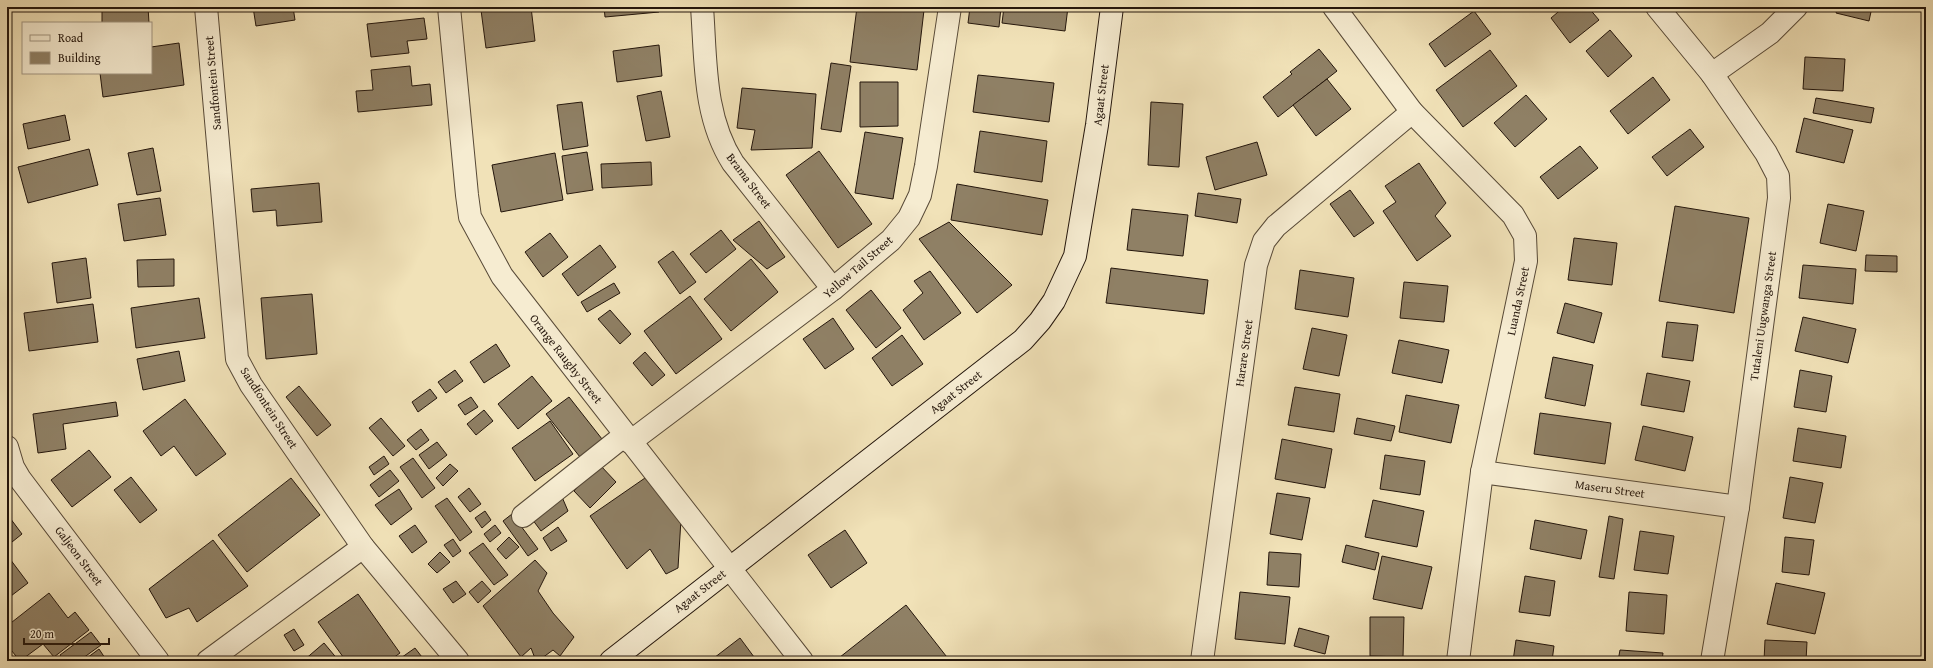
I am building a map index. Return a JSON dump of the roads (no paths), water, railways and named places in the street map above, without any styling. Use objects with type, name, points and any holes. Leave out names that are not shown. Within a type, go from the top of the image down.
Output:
[{"type":"street","name":"Sandfontein Street","points":[[206,7],[237,359],[251,385],[363,546],[458,661]]},
{"type":"street","name":"Orange Raughy Street","points":[[449,7],[470,217],[502,276],[628,439],[731,567],[802,661]]},
{"type":"street","name":"Brama Street","points":[[702,7],[710,106],[722,146],[733,163],[833,289]]},
{"type":"street","name":"Yellow Tail Street","points":[[522,516],[833,289],[891,240],[909,218],[920,196],[926,166],[950,7]]},
{"type":"street","name":"Agaat Street","points":[[611,661],[1023,340],[1050,306],[1075,256],[1097,125],[1112,7]]},
{"type":"street","name":"Luanda Street","points":[[1334,7],[1412,112],[1514,216],[1525,236],[1526,261],[1482,472],[1458,661]]},
{"type":"street","name":"Tutaleni Uugwanga Street","points":[[1657,7],[1712,74],[1766,153],[1778,176],[1779,198],[1738,507],[1712,661]]},
{"type":"street","points":[[1712,74],[1770,33],[1796,7]]},
{"type":"street","name":"Harare Street","points":[[1202,661],[1256,265],[1264,241],[1276,226],[1412,112]]},
{"type":"street","name":"Galjeon Street","points":[[7,447],[13,467],[20,479],[158,661]]},
{"type":"street","name":"Maseru Street","points":[[1482,472],[1738,507]]},
{"type":"street","points":[[208,661],[363,546]]}]
